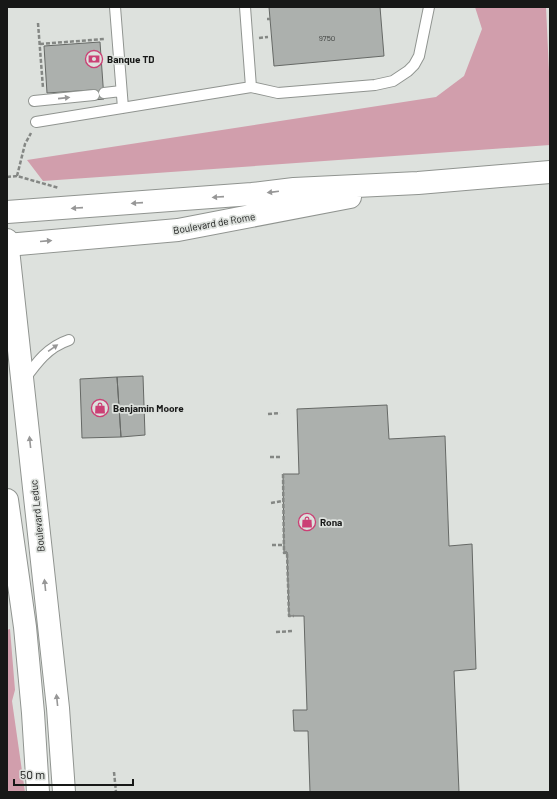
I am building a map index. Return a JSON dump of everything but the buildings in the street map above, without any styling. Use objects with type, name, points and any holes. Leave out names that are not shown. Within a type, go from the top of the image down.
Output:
[{"type":"main road","name":"Boulevard de Rome","points":[[7,212],[252,194],[294,189],[418,183],[541,173]]},
{"type":"main road","name":"Boulevard de Rome","points":[[7,245],[178,230],[295,209],[418,183]]},
{"type":"main road","name":"Boulevard Leduc","points":[[7,240],[58,708],[64,792]]},
{"type":"main road","points":[[7,500],[25,627],[38,792]]},
{"type":"lane","points":[[115,7],[123,108]]},
{"type":"lane","points":[[245,7],[251,87]]},
{"type":"lane","points":[[36,122],[251,87],[278,93],[375,85],[393,81],[414,65],[418,56],[429,7]]},
{"type":"lane","points":[[34,101],[121,92]]},
{"type":"lane","points":[[23,382],[44,354],[60,343],[69,340]]},
{"type":"lane","points":[[35,740],[60,738]]},
{"type":"path","points":[[38,23],[43,93]]},
{"type":"path","points":[[260,38],[268,37]]},
{"type":"path","points":[[40,44],[104,39]]},
{"type":"path","points":[[17,176],[25,144],[36,122]]},
{"type":"path","points":[[7,177],[17,176],[62,189]]},
{"type":"path","points":[[268,414],[280,413]]},
{"type":"path","points":[[270,458],[282,457]]},
{"type":"path","points":[[283,474],[284,553],[287,552],[289,616],[294,616]]},
{"type":"path","points":[[271,502],[283,501]]},
{"type":"path","points":[[272,546],[284,545]]},
{"type":"path","points":[[276,632],[294,631]]},
{"type":"path","points":[[114,772],[116,792]]},
{"type":"shaded area","points":[[475,7],[546,7],[550,93],[550,145],[43,181],[27,160],[436,97],[464,76],[482,29]]},
{"type":"shaded area","points":[[10,629],[15,690],[12,701],[25,792],[7,792],[7,630]]},
{"type":"place","name":"Banque TD","points":[[94,59]]},
{"type":"place","name":"Benjamin Moore","points":[[100,408]]},
{"type":"place","name":"Rona","points":[[307,522]]}]
